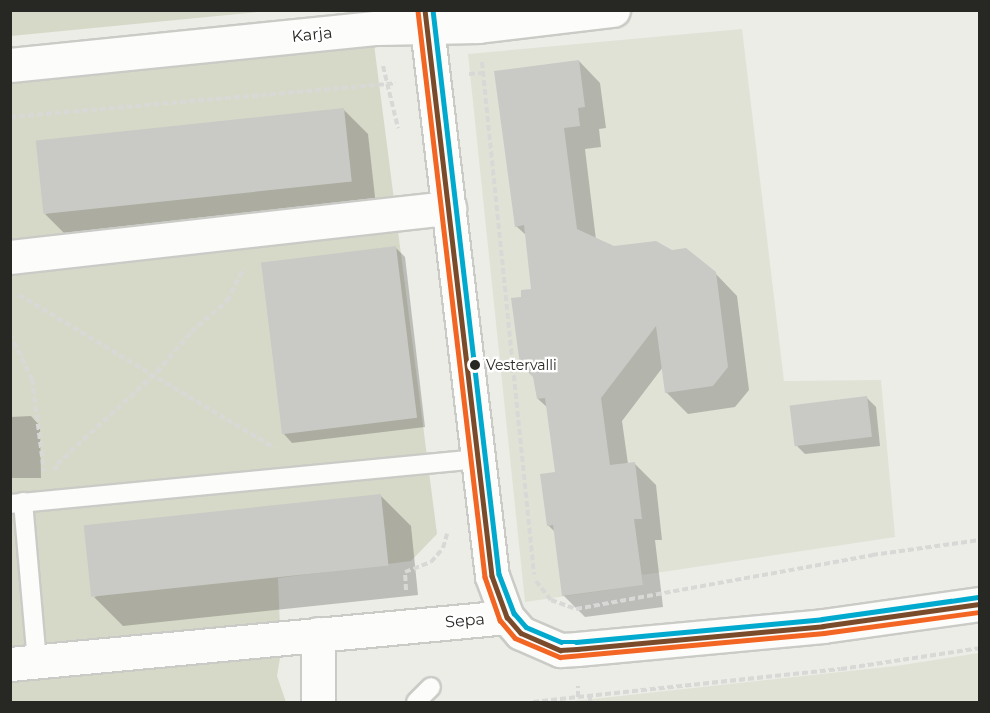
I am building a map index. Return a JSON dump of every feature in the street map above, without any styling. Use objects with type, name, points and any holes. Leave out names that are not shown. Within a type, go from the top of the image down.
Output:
[{"type":"street","name":"Karja","points":[[10,65],[377,28],[425,17],[478,26],[613,10]]},
{"type":"street","points":[[425,17],[492,576],[507,617]]},
{"type":"street","points":[[10,257],[449,208]]},
{"type":"street","name":"Sepa","points":[[24,663],[507,617],[538,643],[560,650],[823,626],[980,604]]},
{"type":"street","points":[[318,634],[318,702]]},
{"type":"lane","points":[[24,663],[17,503],[477,459]]},
{"type":"lane","points":[[416,702],[430,687]]},
{"type":"path","points":[[377,28],[386,84],[395,103],[400,136]]},
{"type":"path","points":[[10,117],[386,84],[483,73],[534,574],[551,600],[576,609],[872,555],[980,540]]},
{"type":"path","points":[[49,500],[57,464],[153,375],[190,332],[227,301],[250,254],[242,243],[257,230]]},
{"type":"path","points":[[10,290],[319,474]]},
{"type":"path","points":[[10,334],[32,379],[49,500]]},
{"type":"path","points":[[410,626],[405,572],[431,562],[443,548],[449,529]]},
{"type":"path","points":[[578,697],[841,669],[980,648]]},
{"type":"path","points":[[590,695],[590,702]]},
{"type":"shaded area","points":[[742,29],[784,381],[881,380],[895,537],[642,575],[643,585],[525,602],[468,54]]},
{"type":"shaded area","points":[[979,653],[979,702],[565,702],[896,666]]},
{"type":"green space","points":[[11,10],[268,10],[268,11],[11,36]]},
{"type":"green space","points":[[374,44],[437,534],[411,561],[278,578],[281,652],[277,676],[286,702],[11,702],[10,84]]},
{"type":"building","points":[[579,60],[585,107],[578,108],[580,126],[564,128],[577,229],[614,246],[656,241],[672,250],[686,248],[716,272],[728,367],[713,386],[665,393],[656,326],[601,398],[610,465],[635,462],[642,519],[634,519],[643,585],[562,596],[553,525],[547,526],[540,474],[555,472],[545,398],[537,399],[533,377],[520,365],[511,298],[521,297],[521,290],[531,289],[524,225],[515,227],[494,71]]},
{"type":"building","points":[[344,108],[352,182],[43,214],[36,140]]},
{"type":"building","points":[[396,246],[417,418],[282,434],[261,263]]},
{"type":"building","points":[[867,396],[872,437],[795,446],[790,406]]},
{"type":"building","points":[[381,494],[389,566],[91,597],[84,525]]},
{"type":"transit line","points":[[425,10],[492,576],[507,617],[521,633],[560,650],[577,649],[823,626],[980,604]]},
{"type":"transit line","points":[[433,10],[499,574],[514,613],[526,627],[561,642],[576,642],[822,619],[979,597]]},
{"type":"transit line","points":[[418,11],[485,577],[500,620],[515,638],[560,657],[824,633],[980,612]]},
{"type":"place","name":"Vestervalli","points":[[475,365]]}]
